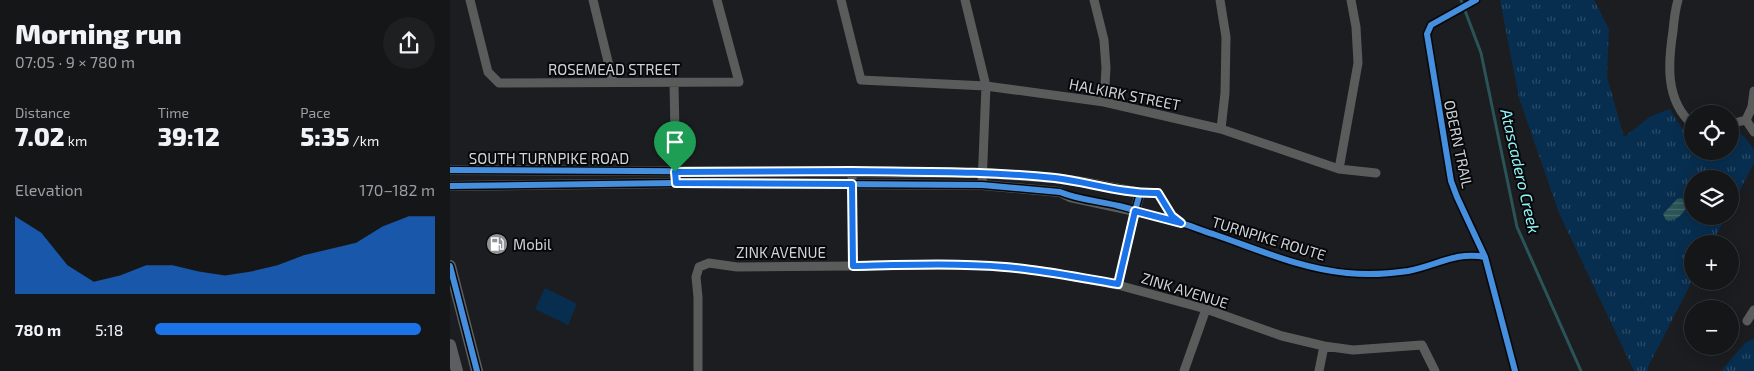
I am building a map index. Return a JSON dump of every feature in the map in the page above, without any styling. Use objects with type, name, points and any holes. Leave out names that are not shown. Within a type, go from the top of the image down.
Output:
[{"type":"main road","points":[[450,266],[477,371]]},
{"type":"main road","points":[[450,345],[457,371]]},
{"type":"street","name":"ROSEMEAD STREET","points":[[470,0],[488,72],[498,83],[738,82],[717,0]]},
{"type":"street","points":[[593,0],[613,82]]},
{"type":"street","name":"HALKIRK STREET","points":[[841,0],[861,80],[986,86],[1104,102],[1221,129],[1339,169],[1376,173]]},
{"type":"street","points":[[965,0],[986,86],[982,185]]},
{"type":"street","points":[[1094,0],[1104,40],[1106,68],[1104,102]]},
{"type":"street","points":[[1220,0],[1226,37],[1225,93],[1221,129]]},
{"type":"street","points":[[1339,169],[1358,63],[1356,27],[1351,0]]},
{"type":"street","points":[[1678,0],[1668,59],[1669,76],[1674,95],[1680,111],[1684,115]]},
{"type":"street","points":[[674,83],[676,183]]},
{"type":"street","points":[[1746,120],[1752,107],[1754,91]]},
{"type":"street","points":[[1739,122],[1746,120]]},
{"type":"street","points":[[1746,120],[1754,132]]},
{"type":"street","name":"SOUTH TURNPIKE ROAD","points":[[450,170],[982,173],[1080,181],[1140,193],[1135,211],[1070,197],[1060,192],[982,185],[676,183],[450,186]]},
{"type":"street","points":[[852,171],[853,266]]},
{"type":"street","points":[[1118,284],[1135,211]]},
{"type":"street","name":"ZINK AVENUE","points":[[698,371],[698,297],[696,277],[699,267],[709,263],[737,266],[966,264],[1050,272],[1118,284],[1206,309],[1282,336],[1324,346],[1353,350],[1422,345],[1435,371]]},
{"type":"street","points":[[1184,371],[1206,309]]},
{"type":"street","points":[[1747,320],[1754,310]]},
{"type":"street","points":[[1319,371],[1324,346]]},
{"type":"green space","points":[[1500,0],[1594,0],[1609,29],[1607,77],[1624,137],[1651,116],[1670,109],[1684,129],[1684,160],[1739,160],[1739,134],[1744,136],[1754,150],[1754,163],[1739,192],[1739,170],[1684,170],[1684,225],[1722,225],[1716,235],[1684,235],[1684,290],[1687,290],[1648,367],[1648,371],[1634,371],[1559,213],[1519,98]]},
{"type":"green space","points":[[545,288],[577,304],[568,325],[535,309]]},
{"type":"green space","points":[[1754,339],[1754,371],[1721,371],[1735,355],[1739,355],[1739,350],[1746,342]]},
{"type":"shaded area","points":[[1681,198],[1684,200],[1683,213],[1677,218],[1666,220],[1663,214],[1677,199]]},
{"type":"waterway","name":"Atascadero Creek","points":[[1461,0],[1481,53],[1517,227],[1581,371]]},
{"type":"cycle path","name":"OBERN TRAIL","points":[[1476,0],[1431,25],[1427,34],[1451,181],[1485,257],[1515,371]]},
{"type":"cycle path","points":[[450,170],[983,173],[1054,178],[1140,193],[1135,211]]},
{"type":"cycle path","name":"TURNPIKE ROUTE","points":[[450,186],[676,183],[982,185],[1060,192],[1082,199],[1119,206],[1185,224],[1296,263],[1330,271],[1362,274],[1393,273],[1418,269],[1455,257],[1485,257]]},
{"type":"cycle path","points":[[450,266],[477,371]]},
{"type":"place","name":"Mobil","points":[[497,244]]},
{"type":"route","points":[[852,171],[982,173],[1054,178],[1140,193],[1158,193],[1172,216],[1181,223],[1135,211],[1118,284],[1050,272],[966,264],[853,266],[852,184],[676,183],[675,172],[852,171]]}]
